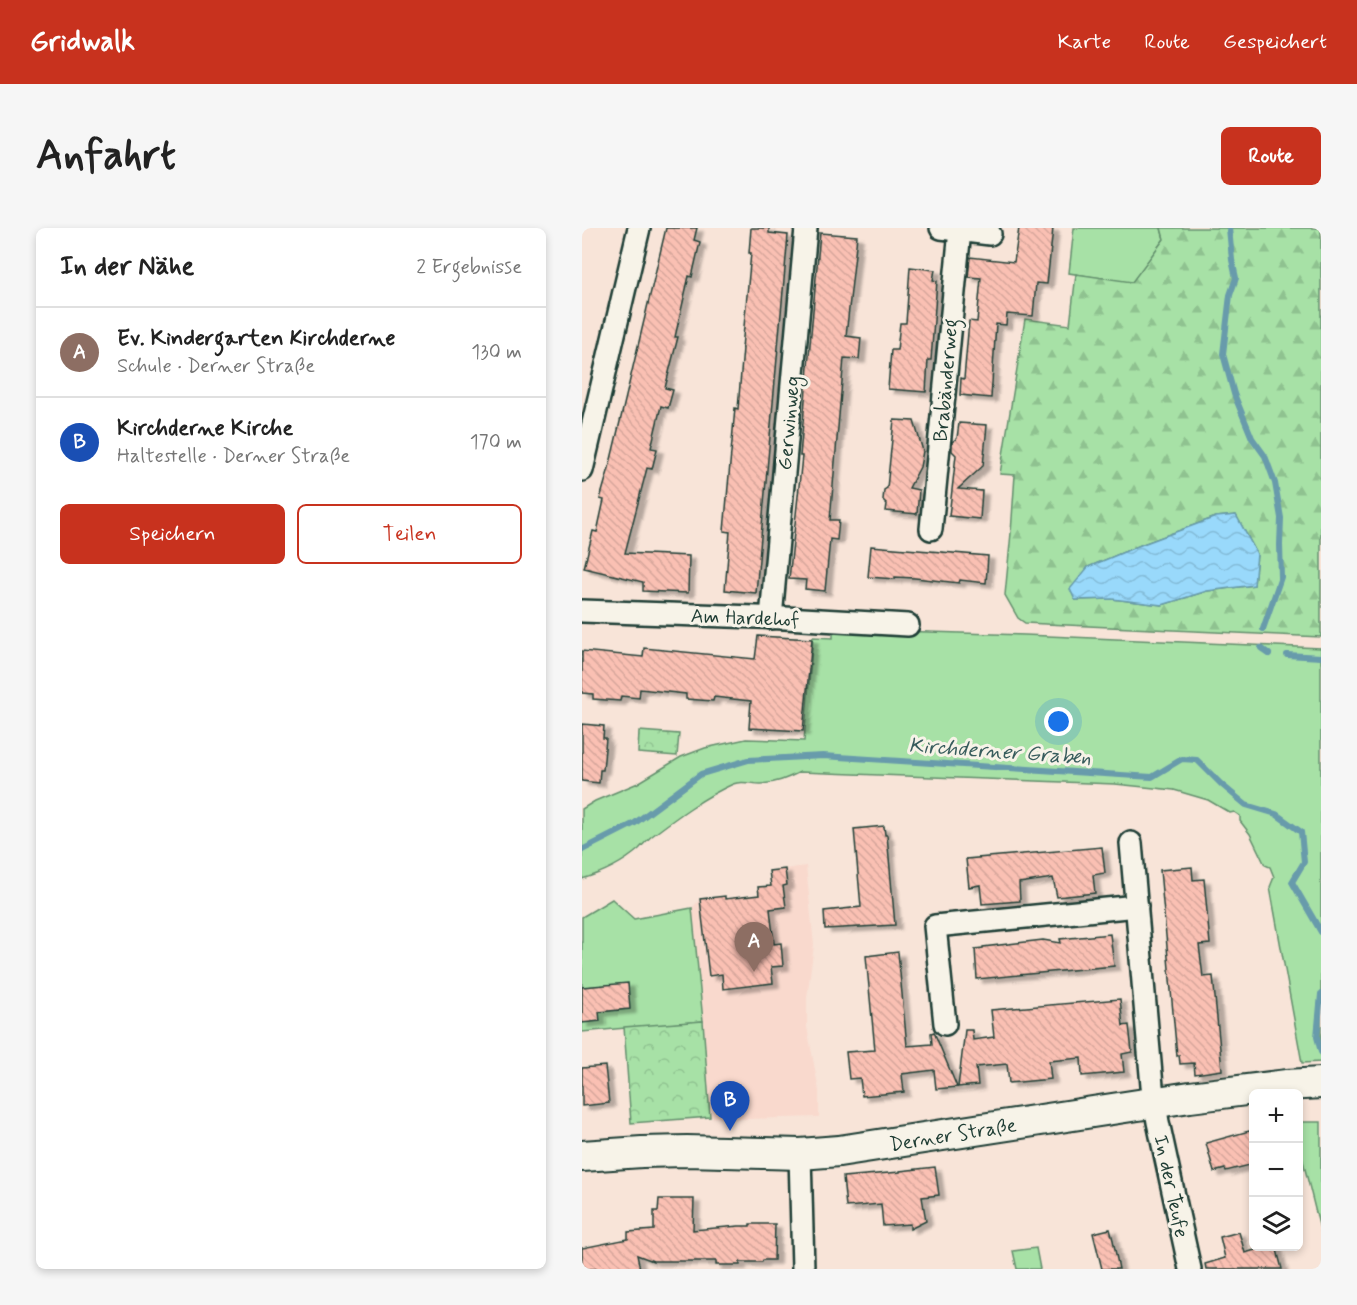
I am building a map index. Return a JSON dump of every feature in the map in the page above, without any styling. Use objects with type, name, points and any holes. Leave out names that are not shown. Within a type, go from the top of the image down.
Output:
[{"type":"main road","name":"Derner Straße","points":[[582,1156],[687,1151],[800,1154],[875,1146],[1155,1102],[1317,1083]]},
{"type":"street","points":[[582,470],[639,228]]},
{"type":"street","name":"Gerwinweg","points":[[771,618],[806,228]]},
{"type":"street","name":"Brabänderweg","points":[[931,529],[950,229],[990,234]]},
{"type":"street","name":"Am Hardehof","points":[[582,611],[908,625]]},
{"type":"street","name":"In der Teufe","points":[[1131,843],[1155,1102],[1190,1269]]},
{"type":"street","points":[[945,1024],[935,926],[1137,906]]},
{"type":"street","points":[[800,1154],[803,1269]]},
{"type":"shaded area","points":[[806,866],[814,945],[807,998],[807,1027],[819,1091],[819,1117],[744,1119],[710,1117],[692,908],[700,899],[759,895],[758,887],[771,886],[769,871]]},
{"type":"green space","points":[[1074,228],[1161,228],[1164,239],[1132,283],[1069,273]]},
{"type":"green space","points":[[1161,228],[1321,228],[1321,637],[1025,623],[1018,618],[1005,595],[1015,475],[1000,474],[1025,319],[1070,325],[1076,274],[1132,282],[1164,239]],"holes":[[[1236,515],[1257,554],[1254,585],[1207,591],[1162,605],[1112,599],[1075,600],[1088,567],[1216,517]]]},
{"type":"green space","points":[[833,629],[1321,648],[1321,1062],[1302,1063],[1270,887],[1274,877],[1270,867],[1265,865],[1250,834],[1240,821],[1240,816],[1208,800],[1174,790],[1115,784],[800,772],[771,783],[739,782],[722,789],[671,822],[626,859],[605,871],[582,879],[582,809],[638,783],[681,757],[705,748],[746,739],[804,741],[813,637],[833,638]]},
{"type":"green space","points":[[639,731],[679,734],[677,756],[638,753]]},
{"type":"green space","points":[[612,899],[634,919],[692,908],[703,1021],[582,1032],[582,917]]},
{"type":"green space","points":[[703,1021],[710,1117],[631,1123],[624,1027]]},
{"type":"green space","points":[[1303,1122],[1321,1122],[1321,1233],[1303,1161]]},
{"type":"green space","points":[[1036,1248],[1040,1269],[1017,1269],[1013,1251]]},
{"type":"water","points":[[1236,515],[1257,554],[1254,585],[1207,591],[1162,605],[1112,599],[1075,600],[1070,589],[1088,567],[1216,517]]},
{"type":"building","points":[[666,228],[697,228],[694,240],[700,242],[692,277],[689,276],[675,337],[678,337],[665,388],[673,390],[668,408],[661,406],[651,448],[657,449],[652,469],[647,468],[625,553],[689,556],[688,593],[643,591],[643,582],[584,568],[593,531],[597,532],[604,500],[600,499]]},
{"type":"building","points":[[751,228],[769,228],[769,233],[788,235],[756,593],[725,590],[730,532],[724,531],[735,408],[738,409]]},
{"type":"building","points":[[1019,228],[1053,228],[1047,284],[1036,283],[1033,316],[1007,314],[1006,325],[996,324],[991,398],[960,395],[961,378],[964,379],[969,321],[977,322],[981,278],[968,277],[970,257],[1014,262]]},
{"type":"building","points":[[820,233],[857,236],[846,336],[861,338],[859,359],[844,358],[830,520],[839,520],[837,540],[830,539],[825,591],[805,589],[806,580],[789,579],[802,456],[800,456]]},
{"type":"building","points":[[910,267],[935,270],[933,280],[937,281],[931,360],[928,360],[926,392],[888,389],[891,350],[897,350],[900,323],[906,323]]},
{"type":"building","points":[[894,420],[914,421],[923,451],[920,467],[909,488],[919,490],[917,514],[886,511],[887,504],[883,500],[884,490],[887,488]]},
{"type":"building","points":[[959,423],[987,425],[983,466],[958,489],[982,491],[980,519],[949,516],[956,455],[952,451],[952,442],[957,438]]},
{"type":"building","points":[[871,546],[988,556],[986,583],[868,577]]},
{"type":"building","points":[[758,636],[812,639],[803,731],[749,728],[751,701],[714,697],[713,701],[686,699],[686,694],[640,689],[639,698],[621,696],[620,701],[593,699],[593,694],[582,693],[582,651],[643,657],[644,648],[755,659]]},
{"type":"building","points":[[582,724],[604,726],[603,738],[606,738],[603,770],[600,770],[599,783],[582,781]]},
{"type":"building","points":[[884,826],[885,835],[887,835],[895,925],[825,929],[824,911],[861,907],[854,829]]},
{"type":"building","points":[[1102,847],[1105,873],[1093,875],[1095,893],[1057,897],[1053,878],[1019,883],[1020,901],[982,904],[980,885],[969,887],[966,859]]},
{"type":"building","points":[[1192,867],[1193,880],[1204,879],[1210,944],[1199,945],[1203,977],[1213,976],[1222,1070],[1195,1074],[1194,1063],[1180,1064],[1179,1055],[1177,1056],[1160,870]]},
{"type":"building","points":[[785,869],[787,885],[783,886],[786,907],[770,909],[774,944],[781,943],[783,966],[771,967],[773,983],[723,989],[722,974],[709,976],[700,899],[759,895],[758,887],[771,886],[769,871]]},
{"type":"building","points":[[1110,934],[1114,966],[977,979],[975,949],[1043,940],[1061,943],[1060,939]]},
{"type":"building","points":[[898,952],[907,1046],[932,1044],[931,1033],[934,1032],[957,1087],[936,1089],[934,1070],[902,1074],[904,1092],[862,1096],[860,1078],[849,1079],[846,1052],[875,1050],[866,956]]},
{"type":"building","points":[[628,983],[630,1009],[599,1012],[600,1021],[582,1023],[582,987]]},
{"type":"building","points":[[1120,999],[1123,1026],[1129,1025],[1132,1052],[1122,1054],[1124,1072],[1082,1076],[1081,1058],[1049,1061],[1051,1079],[1009,1083],[1007,1064],[976,1067],[978,1085],[958,1087],[965,1030],[972,1030],[973,1040],[994,1037],[991,1010]]},
{"type":"building","points":[[605,1066],[609,1103],[582,1106],[582,1068]]},
{"type":"building","points":[[1249,1131],[1249,1165],[1214,1172],[1206,1143]]},
{"type":"building","points":[[935,1167],[939,1195],[922,1197],[926,1221],[910,1229],[910,1224],[883,1226],[881,1204],[846,1207],[843,1177]]},
{"type":"building","points":[[659,1199],[694,1199],[693,1230],[750,1226],[750,1224],[775,1224],[774,1260],[740,1262],[740,1265],[716,1265],[716,1261],[653,1261],[637,1255],[640,1269],[582,1269],[582,1248],[628,1239],[628,1232],[654,1230],[654,1211],[658,1211]]},
{"type":"building","points":[[1110,1229],[1119,1269],[1102,1269],[1093,1233]]},
{"type":"building","points":[[1239,1232],[1245,1253],[1277,1251],[1282,1269],[1206,1269],[1205,1264],[1225,1258],[1220,1237]]},
{"type":"waterway","points":[[1229,228],[1236,278],[1230,295],[1223,354],[1234,394],[1252,438],[1265,456],[1275,483],[1281,518],[1281,577],[1263,629]]},
{"type":"waterway","points":[[1261,648],[1269,654]]},
{"type":"waterway","points":[[1287,655],[1321,657]]},
{"type":"waterway","name":"Kirchderner Graben","points":[[582,850],[635,823],[701,774],[748,760],[823,756],[1152,777],[1182,759],[1197,760],[1246,805],[1276,814],[1301,832],[1304,862],[1292,882],[1321,932]]},
{"type":"waterway","name":"Kirchderner Graben","points":[[1321,994],[1317,1037],[1321,1052]]},
{"type":"place","name":"Ev. Kindergarten Kirchderne","points":[[754,972]]},
{"type":"place","name":"Kirchderne Kirche","points":[[730,1131]]}]
